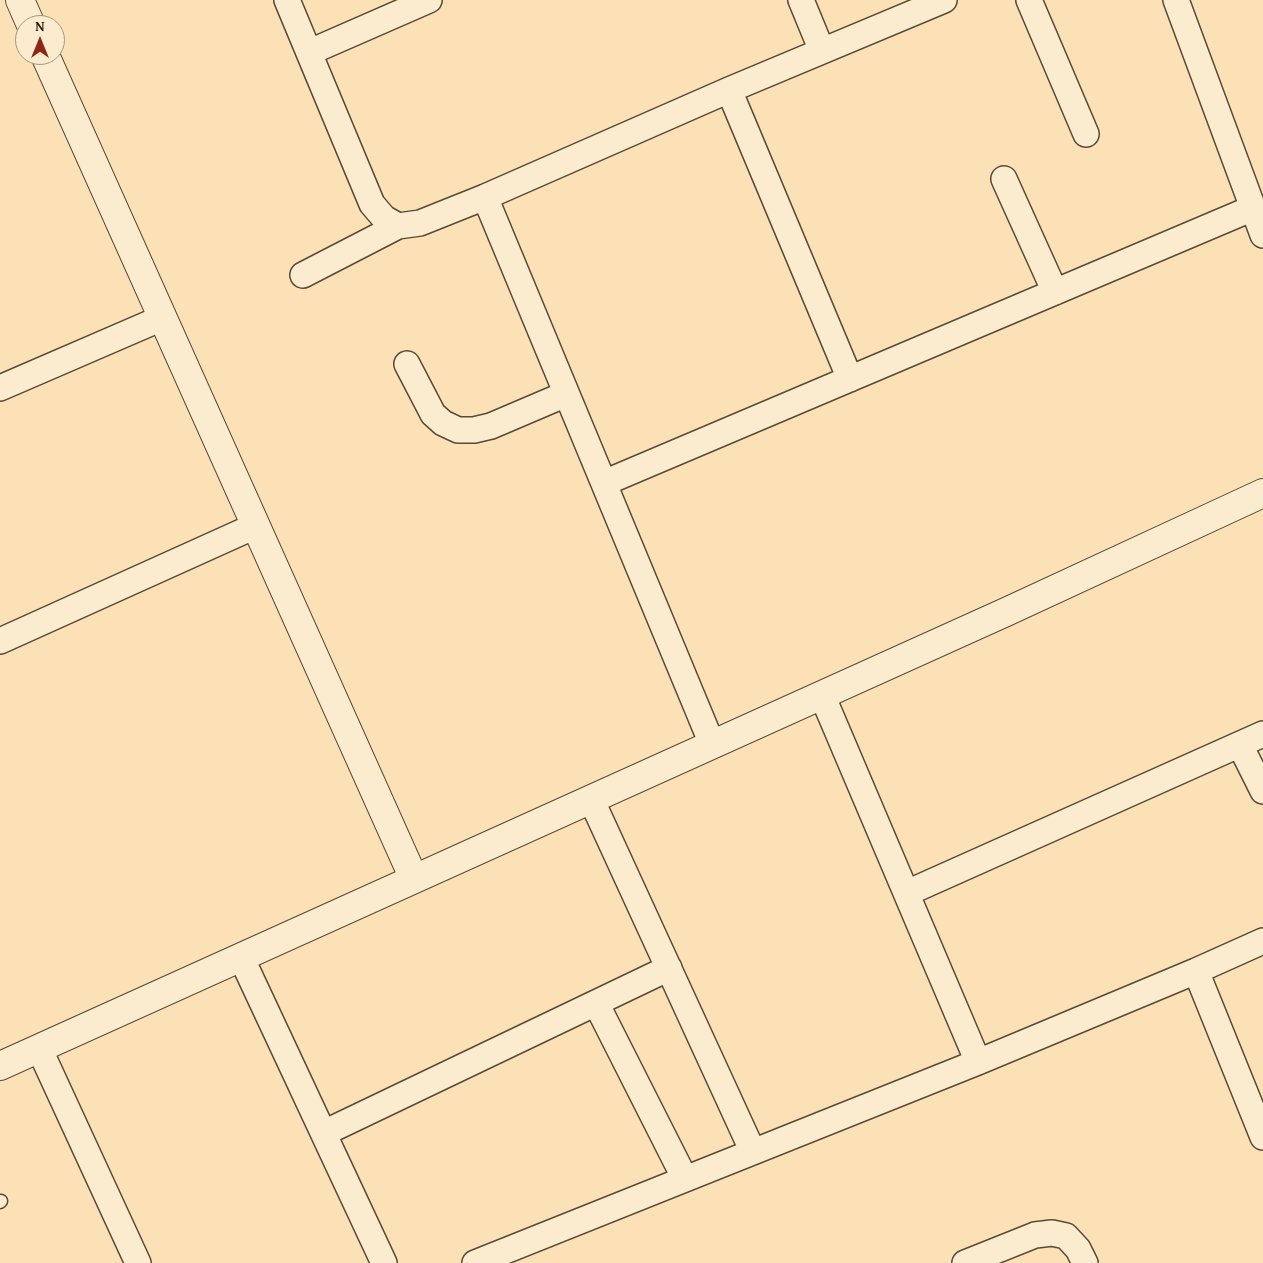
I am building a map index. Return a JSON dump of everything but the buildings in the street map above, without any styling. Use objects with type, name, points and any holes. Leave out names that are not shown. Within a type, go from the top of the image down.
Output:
[{"type":"street","points":[[20,0],[27,15]]},
{"type":"street","points":[[287,0],[372,204],[384,218],[398,226]]},
{"type":"street","points":[[310,52],[429,0]]},
{"type":"street","points":[[801,0],[822,51]]},
{"type":"street","points":[[302,276],[398,226],[420,223],[485,197],[730,90],[944,0]]},
{"type":"street","points":[[1029,0],[1086,134]]},
{"type":"street","points":[[1176,0],[1263,235]]},
{"type":"street","points":[[48,65],[414,879]]},
{"type":"street","points":[[730,90],[850,379]]},
{"type":"street","points":[[1004,179],[1055,292]]},
{"type":"street","points":[[485,197],[712,744]]},
{"type":"street","points":[[604,483],[1253,208]]},
{"type":"street","points":[[0,388],[162,318]]},
{"type":"street","points":[[406,364],[432,414],[443,424],[458,430],[474,430],[491,426],[566,394]]},
{"type":"street","points":[[1,1062],[39,1048],[414,879],[1263,493]]},
{"type":"street","points":[[0,641],[255,526]]},
{"type":"street","points":[[822,695],[978,1062]]},
{"type":"street","points":[[906,893],[1263,734]]},
{"type":"street","points":[[1240,745],[1263,791]]},
{"type":"street","points":[[591,799],[753,1152]]},
{"type":"street","points":[[475,1263],[978,1062],[1263,941]]},
{"type":"street","points":[[241,957],[384,1263]]},
{"type":"street","points":[[324,1133],[669,968]]},
{"type":"street","points":[[1196,971],[1260,1121]]},
{"type":"street","points":[[596,1003],[685,1179]]},
{"type":"street","points":[[39,1048],[138,1263]]},
{"type":"street","points":[[965,1263],[1035,1235],[1052,1233],[1066,1236],[1078,1249],[1085,1263]]}]
